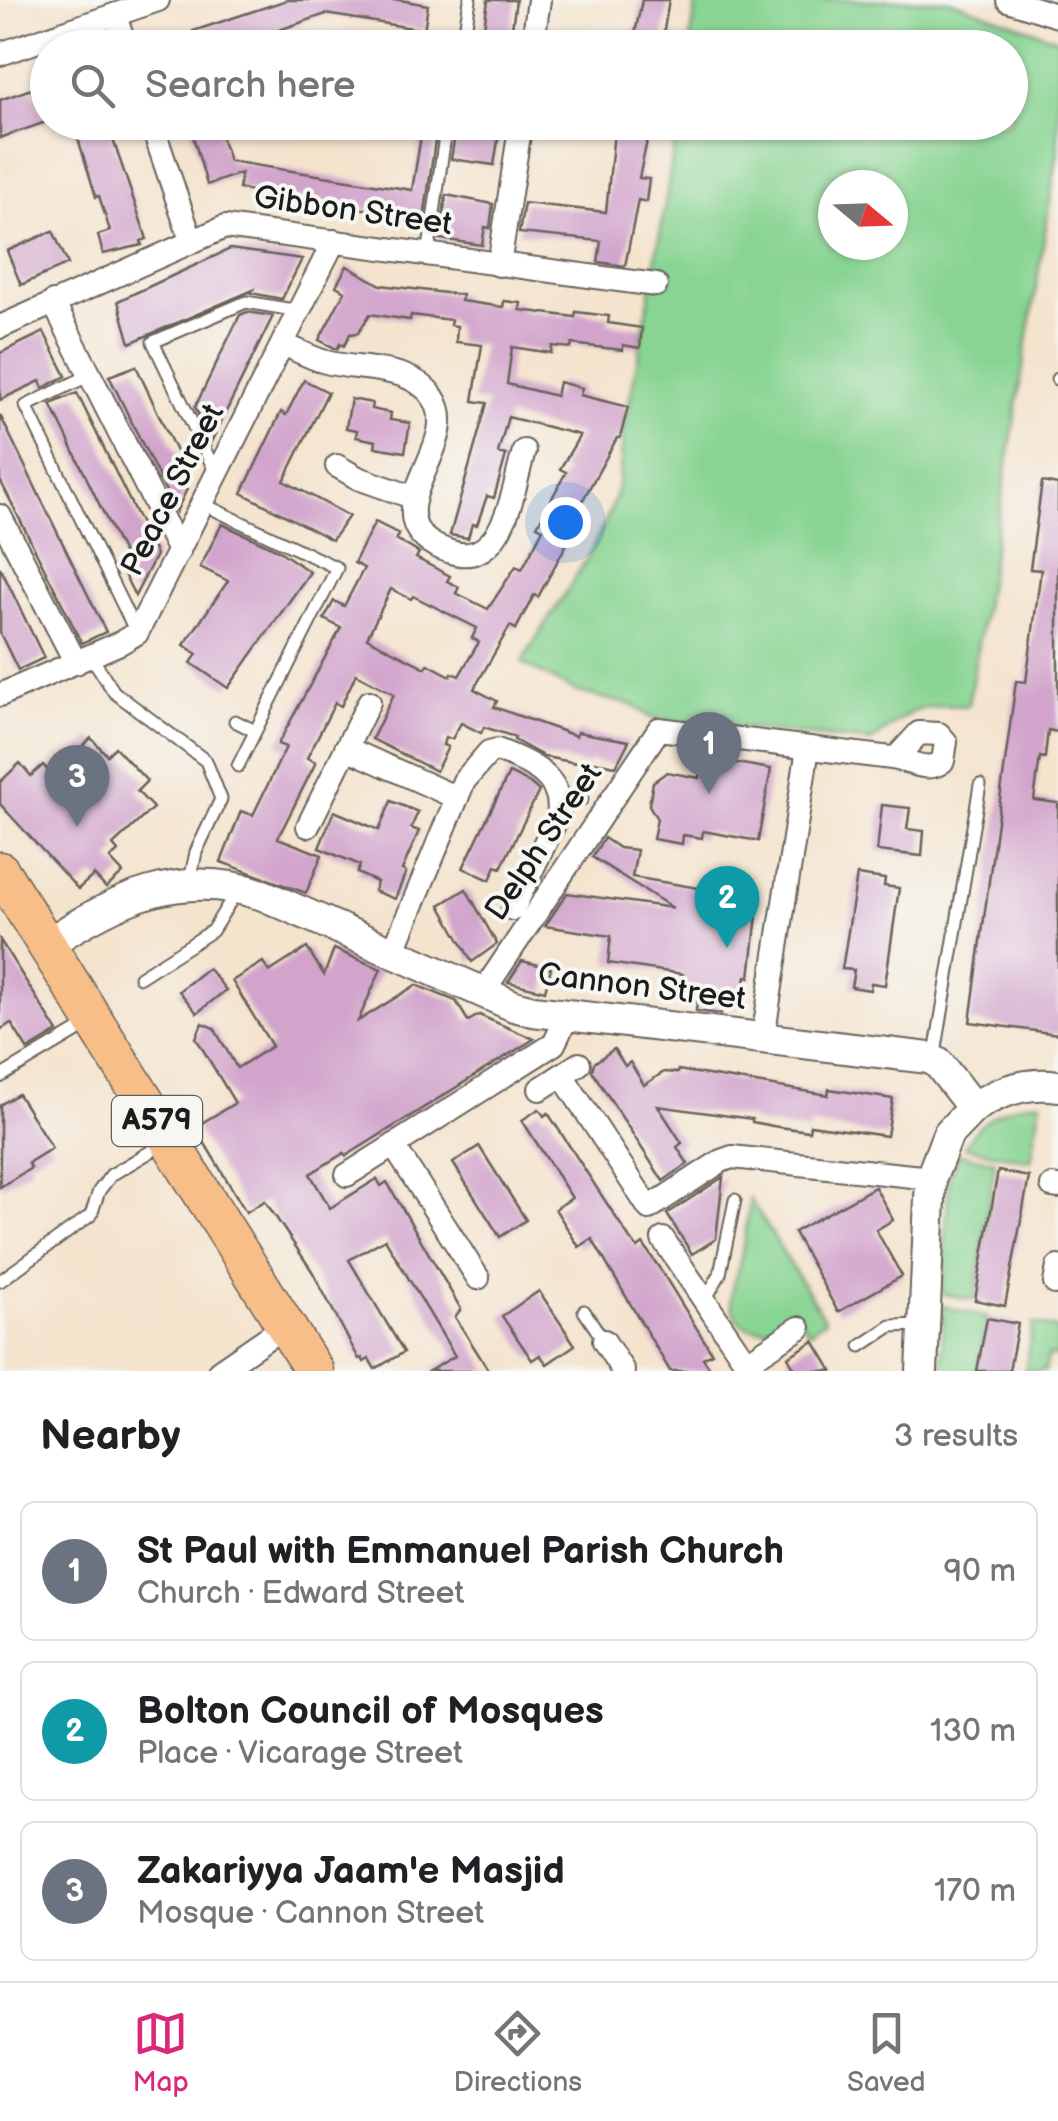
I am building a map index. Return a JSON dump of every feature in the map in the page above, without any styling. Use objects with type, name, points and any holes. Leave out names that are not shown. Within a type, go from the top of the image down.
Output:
[{"type":"main road","name":"A579","points":[[5,889],[46,944],[314,1371]]},
{"type":"street","points":[[64,30],[158,0]]},
{"type":"street","points":[[535,30],[540,0]]},
{"type":"street","points":[[1008,0],[1058,16]]},
{"type":"street","points":[[115,16],[120,30]]},
{"type":"street","points":[[2,47],[30,39]]},
{"type":"street","points":[[157,140],[191,240]]},
{"type":"street","points":[[499,264],[518,140]]},
{"type":"street","name":"Gibbon Street","points":[[0,327],[225,227],[656,285]]},
{"type":"street","name":"Peace Street","points":[[137,633],[334,241]]},
{"type":"street","points":[[53,302],[179,551]]},
{"type":"street","points":[[283,344],[329,363],[405,377],[436,401],[440,424],[413,512],[420,534],[434,546],[452,553],[476,554],[490,546],[497,536],[524,450]]},
{"type":"street","points":[[336,466],[376,486],[416,498]]},
{"type":"street","points":[[0,516],[83,660]]},
{"type":"street","points":[[0,696],[137,633]]},
{"type":"street","points":[[308,826],[369,702]]},
{"type":"street","name":"Delph Street","points":[[483,992],[659,729],[808,748]]},
{"type":"street","points":[[346,748],[457,798]]},
{"type":"street","points":[[763,1038],[808,748],[896,758]]},
{"type":"street","points":[[393,952],[469,774],[489,752],[497,750],[546,774],[571,802],[558,816],[513,908]]},
{"type":"street","name":"Cannon Street","points":[[46,944],[113,904],[162,888],[239,888],[514,1006],[567,1017],[934,1060]]},
{"type":"street","points":[[347,1175],[554,1044],[567,1017]]},
{"type":"street","points":[[934,1060],[974,1108]]},
{"type":"street","points":[[540,1089],[570,1069],[649,1208],[732,1157],[932,1178]]},
{"type":"street","points":[[922,1371],[932,1178],[948,1134],[974,1108],[1004,1092],[1022,1086],[1058,1086]]},
{"type":"street","points":[[394,1146],[478,1278]]},
{"type":"street","points":[[663,1239],[749,1367],[798,1328]]},
{"type":"street","points":[[219,1371],[286,1325]]},
{"type":"street","points":[[604,1341],[623,1371]]},
{"type":"lane","points":[[465,30],[470,0]]},
{"type":"lane","points":[[428,256],[444,140]]},
{"type":"lane","points":[[217,476],[153,342],[246,302],[299,311]]},
{"type":"lane","points":[[90,375],[26,406],[137,633]]},
{"type":"lane","points":[[203,504],[337,568],[238,766]]},
{"type":"lane","points":[[83,660],[114,692],[206,761],[221,798],[196,852],[189,886]]},
{"type":"lane","points":[[235,721],[255,731]]},
{"type":"lane","points":[[934,1060],[980,784]]},
{"type":"lane","points":[[140,977],[212,931],[239,888]]},
{"type":"lane","points":[[0,1077],[94,1022]]},
{"type":"lane","points":[[0,1281],[91,1215],[111,1175],[169,1141]]},
{"type":"lane","points":[[705,1300],[720,1274],[736,1200]]},
{"type":"lane","points":[[584,1311],[604,1341]]},
{"type":"lane","points":[[861,1346],[892,1326],[924,1325]]},
{"type":"green space","points":[[697,0],[949,0],[1058,39],[1058,152],[968,706],[915,711],[871,742],[651,718],[635,706],[575,691],[522,663],[607,519],[619,479],[625,422],[675,140],[1028,140],[1028,30],[692,30]]},
{"type":"green space","points":[[1041,1101],[1031,1161],[964,1147],[996,1114]]},
{"type":"green space","points":[[958,1154],[995,1161],[975,1300],[942,1294],[949,1178]]},
{"type":"green space","points":[[750,1199],[825,1320],[809,1332],[798,1316],[778,1326],[757,1329],[740,1322],[734,1313],[732,1290]]},
{"type":"green space","points":[[943,1306],[987,1318],[977,1371],[942,1371]]},
{"type":"green space","points":[[1033,1324],[1058,1329],[1058,1357],[1048,1355],[1045,1371],[1025,1371]]},
{"type":"building","points":[[287,0],[400,0],[428,5],[424,30],[326,14],[279,30],[196,30]]},
{"type":"building","points":[[488,0],[516,0],[512,30],[484,30]]},
{"type":"building","points":[[642,0],[669,0],[664,30],[636,30]]},
{"type":"building","points":[[30,89],[30,128],[0,138],[0,100]]},
{"type":"building","points":[[79,140],[113,140],[147,239],[141,241],[142,245],[103,254],[98,235],[110,231],[99,196],[96,197]]},
{"type":"building","points":[[194,140],[222,140],[229,161],[412,190],[420,140],[435,140],[423,227],[407,224],[408,216],[239,189],[241,173],[207,185]]},
{"type":"building","points":[[454,140],[498,140],[494,165],[451,159]]},
{"type":"building","points":[[613,140],[647,140],[639,178],[649,179],[646,202],[638,200],[625,266],[598,262],[601,241],[519,233],[524,203],[606,212]]},
{"type":"building","points":[[446,195],[493,204],[490,228],[485,227],[482,245],[440,239]]},
{"type":"building","points":[[53,231],[68,264],[21,285],[7,251]]},
{"type":"building","points":[[230,249],[302,259],[282,299],[251,293],[253,290],[130,343],[118,301]]},
{"type":"building","points":[[347,266],[381,285],[462,295],[461,301],[503,307],[504,301],[521,303],[520,310],[575,317],[576,312],[609,316],[608,323],[642,328],[640,348],[572,344],[571,348],[552,346],[551,353],[512,347],[507,384],[556,396],[559,382],[582,388],[580,395],[628,407],[620,438],[573,518],[579,521],[538,597],[534,595],[516,629],[510,626],[474,689],[497,701],[494,707],[576,736],[577,732],[629,741],[616,766],[589,761],[588,765],[545,757],[514,740],[515,737],[484,727],[481,733],[461,723],[452,739],[445,738],[443,745],[448,747],[436,771],[372,739],[394,694],[356,674],[341,706],[335,703],[307,758],[316,762],[278,838],[322,855],[306,893],[221,862],[241,811],[253,815],[286,747],[278,744],[341,628],[324,619],[334,601],[344,606],[364,568],[354,563],[375,522],[399,534],[396,539],[419,553],[416,558],[450,576],[447,581],[459,587],[456,593],[488,609],[516,566],[522,569],[543,529],[537,526],[566,472],[560,469],[580,435],[508,417],[498,453],[506,455],[494,498],[487,496],[468,538],[450,535],[487,403],[473,401],[482,345],[456,342],[457,326],[450,325],[451,320],[411,315],[410,320],[370,314],[358,333],[350,334],[344,346],[340,344],[337,349],[319,340],[345,291],[336,286]],"holes":[[[391,589],[411,599],[413,596],[477,628],[472,638],[479,642],[459,676],[428,664],[426,668],[367,638]]]},
{"type":"building","points":[[247,312],[273,316],[211,442],[195,407],[240,315]]},
{"type":"building","points":[[44,332],[66,376],[43,388],[40,381],[0,400],[0,353]]},
{"type":"building","points":[[136,366],[187,475],[181,485],[187,489],[176,512],[109,376]]},
{"type":"building","points":[[304,380],[328,392],[284,481],[349,516],[332,540],[242,493],[281,412],[286,415]]},
{"type":"building","points":[[77,393],[156,555],[135,596],[123,572],[130,568],[51,404]]},
{"type":"building","points":[[351,399],[372,403],[371,409],[391,413],[390,420],[410,423],[405,452],[375,447],[376,441],[356,437],[357,430],[346,428]]},
{"type":"building","points":[[0,415],[106,632],[82,643],[0,480]]},
{"type":"building","points":[[1042,482],[1058,485],[1058,732],[1048,730],[1034,800],[1058,803],[1058,1034],[970,1022],[1016,681],[1026,682],[1041,570],[1030,569]]},
{"type":"building","points":[[222,524],[278,550],[310,572],[228,688],[191,663],[197,654],[184,645],[228,581],[200,567]]},
{"type":"building","points":[[0,567],[44,658],[18,670],[0,633]]},
{"type":"building","points":[[91,738],[107,755],[115,747],[147,781],[137,791],[153,808],[113,845],[118,851],[110,859],[123,873],[106,888],[94,875],[78,889],[0,804],[0,782],[20,763],[31,776],[43,765],[52,775]]},
{"type":"building","points":[[702,757],[771,769],[758,841],[703,831],[702,838],[683,835],[682,844],[653,839],[657,819],[649,805],[653,782],[667,772],[699,778]]},
{"type":"building","points":[[509,773],[539,791],[501,868],[496,866],[490,880],[463,868]]},
{"type":"building","points":[[391,801],[418,812],[411,828],[419,831],[402,870],[406,872],[395,899],[374,891],[377,882],[357,873],[360,865],[319,848],[334,811],[379,830]]},
{"type":"building","points":[[882,805],[910,808],[907,829],[924,831],[922,856],[877,851]]},
{"type":"building","points":[[604,838],[619,848],[637,850],[632,877],[759,898],[750,977],[746,976],[741,1009],[722,1006],[721,1014],[696,1011],[697,1001],[679,998],[683,974],[608,963],[611,936],[545,926],[567,893],[673,908],[592,857]]},
{"type":"building","points":[[857,875],[885,879],[884,886],[899,888],[885,985],[871,983],[870,990],[851,987],[854,970],[842,969]]},
{"type":"building","points":[[466,889],[497,944],[472,962],[440,905]]},
{"type":"building","points":[[0,940],[58,1032],[28,1050],[11,1023],[0,1030]]},
{"type":"building","points":[[307,948],[324,975],[334,949],[381,969],[358,1021],[416,985],[456,1001],[468,1021],[479,1015],[534,1039],[346,1156],[344,1153],[310,1174],[330,1208],[377,1179],[381,1186],[387,1182],[461,1309],[455,1317],[489,1371],[429,1371],[455,1356],[385,1239],[349,1260],[404,1352],[375,1369],[369,1359],[359,1359],[312,1271],[265,1201],[246,1212],[195,1127],[235,1103],[196,1038],[202,1023],[214,1028],[237,1068],[272,1046],[232,981],[263,962],[269,972]]},
{"type":"building","points":[[522,961],[551,968],[545,991],[508,982]]},
{"type":"building","points":[[208,968],[226,990],[197,1013],[179,991]]},
{"type":"building","points":[[614,1049],[625,1066],[630,1062],[644,1085],[664,1072],[678,1070],[828,1095],[829,1089],[893,1099],[887,1136],[810,1125],[809,1131],[778,1127],[752,1119],[658,1106],[682,1143],[677,1147],[688,1164],[663,1181],[592,1071],[594,1063]]},
{"type":"building","points":[[18,1094],[52,1148],[28,1163],[31,1168],[0,1187],[0,1105]]},
{"type":"building","points":[[539,1109],[544,1116],[548,1113],[630,1239],[638,1248],[643,1244],[662,1272],[712,1353],[703,1358],[712,1371],[670,1371],[592,1239],[579,1247],[555,1209],[572,1198],[522,1120]]},
{"type":"building","points":[[479,1146],[526,1220],[500,1237],[453,1163]]},
{"type":"building","points":[[998,1171],[1029,1177],[1005,1306],[975,1300]]},
{"type":"building","points":[[723,1177],[716,1239],[692,1254],[667,1214]]},
{"type":"building","points":[[875,1187],[893,1220],[876,1230],[902,1276],[838,1312],[794,1232]]},
{"type":"building","points":[[539,1291],[575,1345],[547,1364],[540,1355],[532,1360],[502,1316]]},
{"type":"building","points":[[987,1318],[1018,1324],[1009,1371],[977,1371]]},
{"type":"building","points":[[814,1341],[832,1371],[796,1371],[788,1357]]},
{"type":"place","name":"St Paul with Emmanuel Parish Church","points":[[709,794]]},
{"type":"place","name":"Zakariyya Jaam'e Masjid","points":[[77,827]]},
{"type":"place","name":"Bolton Council of Mosques","points":[[727,948]]}]
